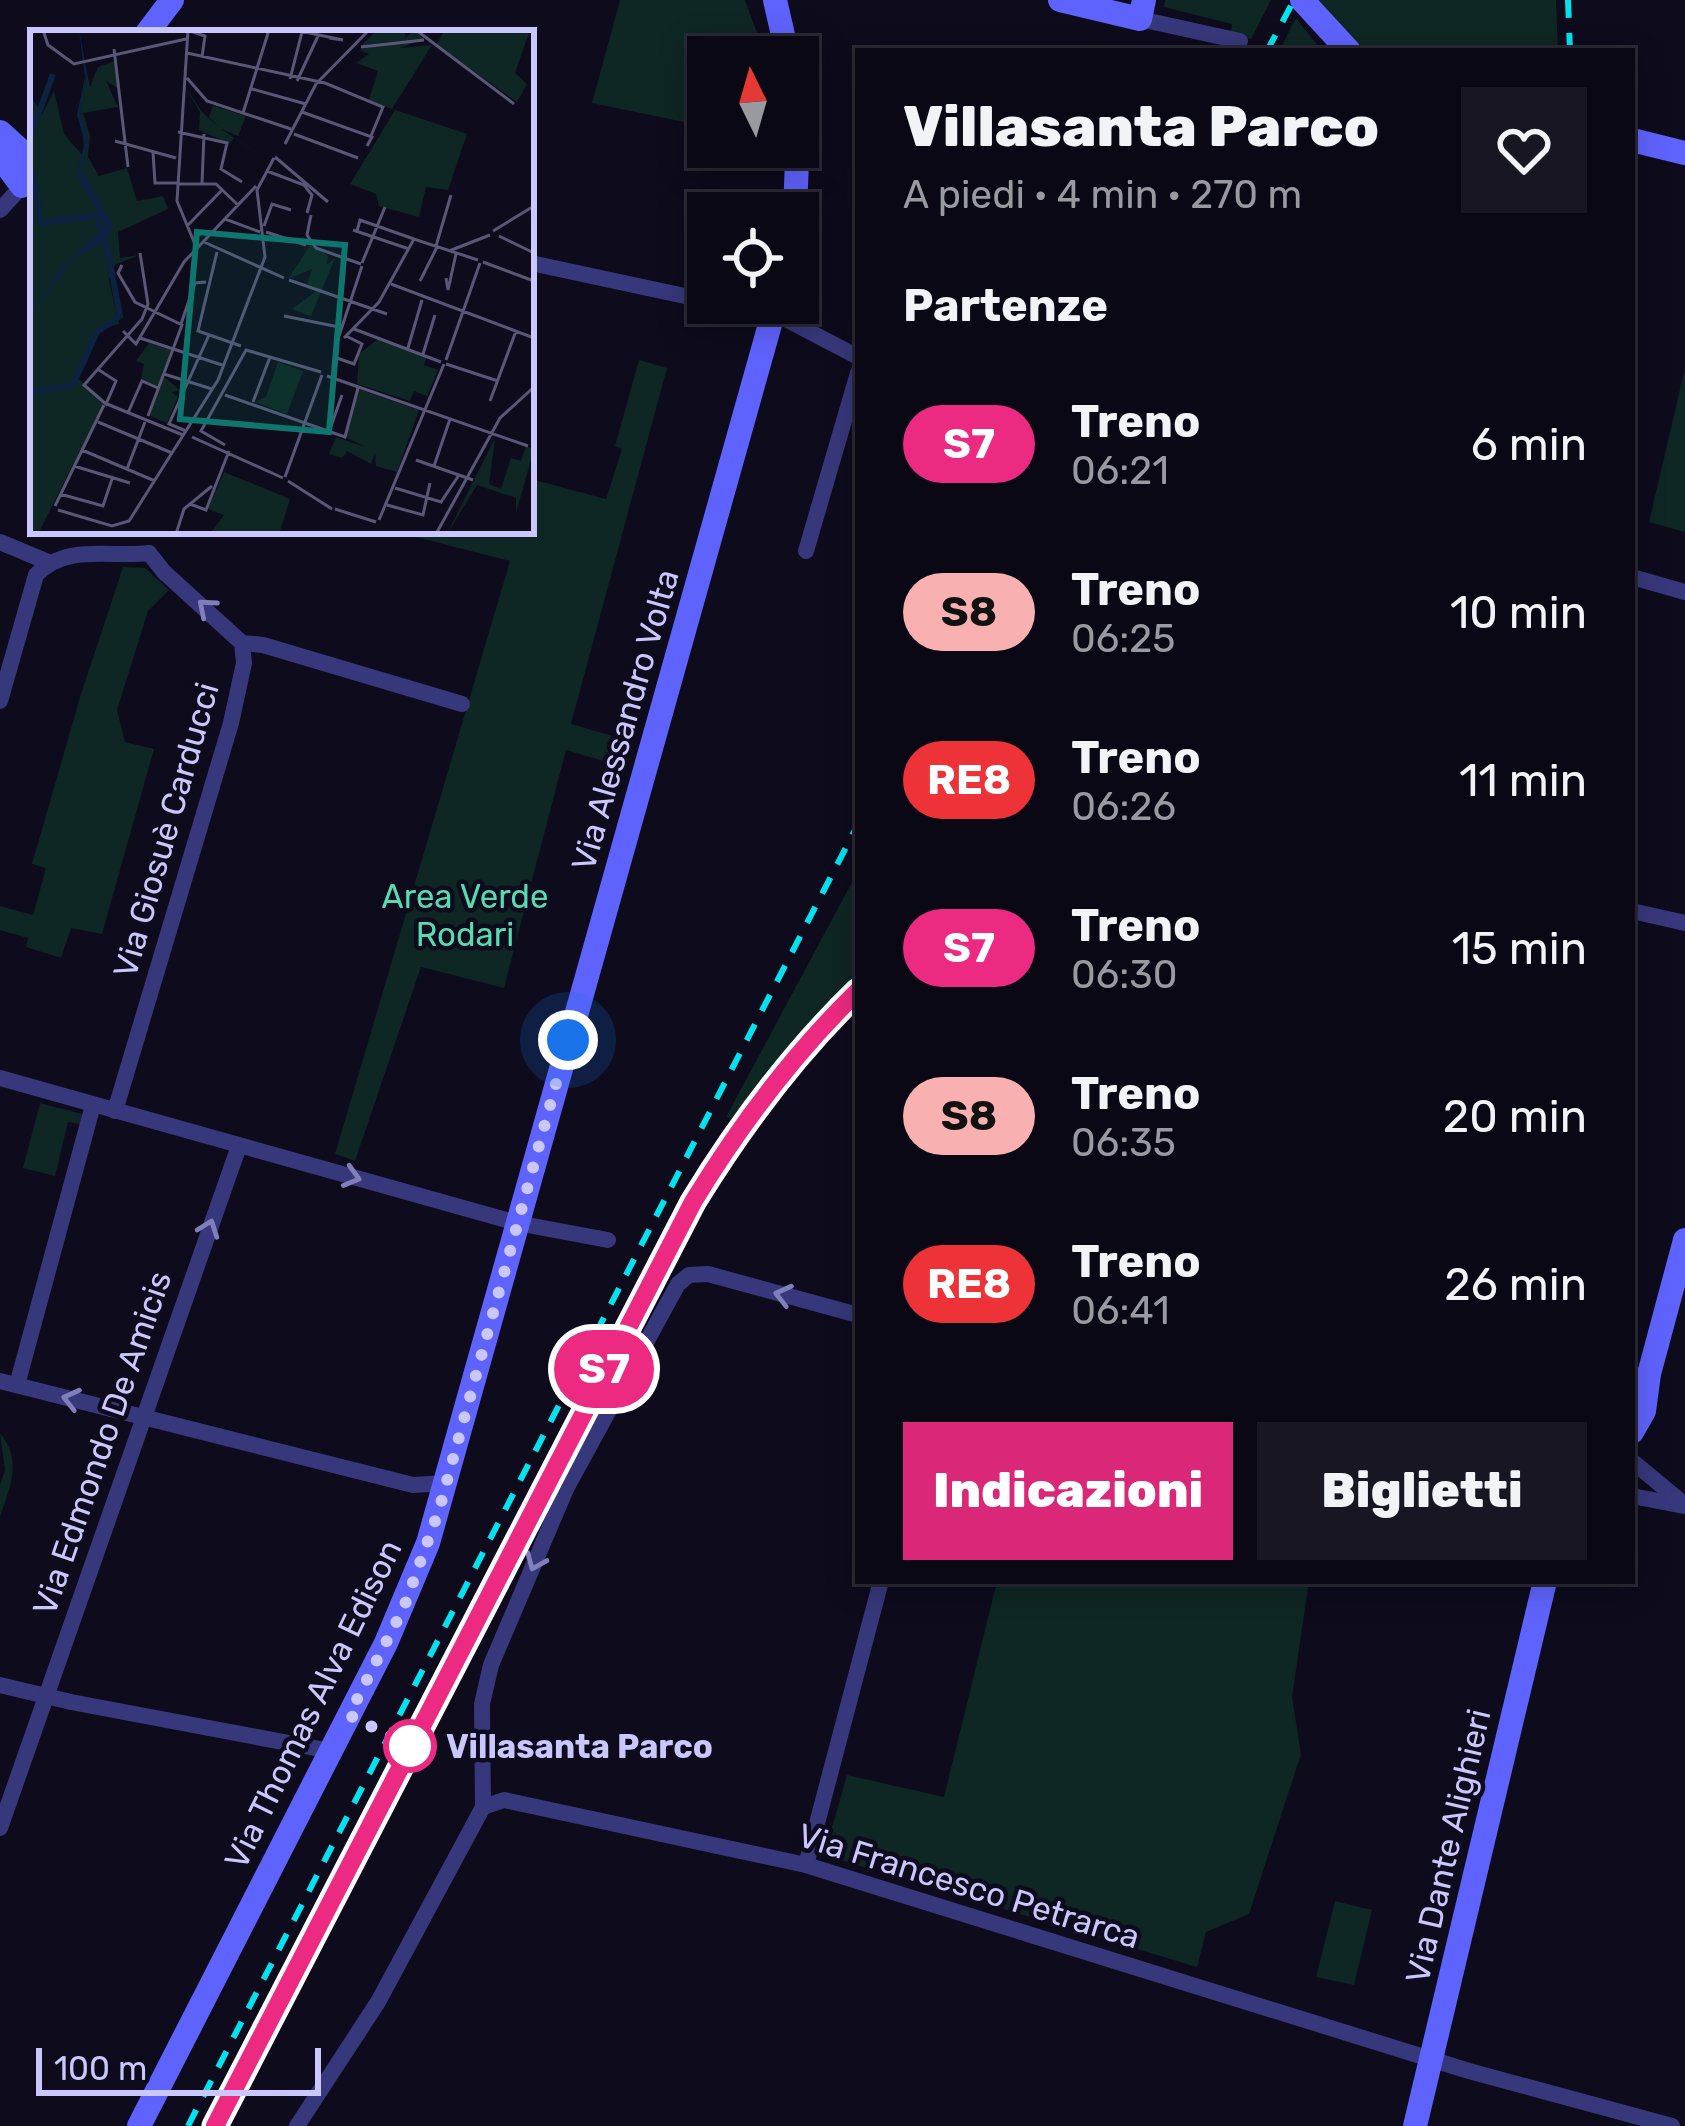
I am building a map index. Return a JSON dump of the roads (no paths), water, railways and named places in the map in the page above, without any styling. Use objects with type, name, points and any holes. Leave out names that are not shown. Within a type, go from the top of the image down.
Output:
[{"type":"main road","points":[[149,30],[172,0]]},
{"type":"main road","points":[[1060,0],[1142,9]]},
{"type":"main road","points":[[1302,0],[1346,48]]},
{"type":"main road","points":[[774,7],[782,36]]},
{"type":"main road","points":[[0,132],[29,174]]},
{"type":"main road","points":[[1635,141],[1685,153]]},
{"type":"main road","points":[[0,157],[29,174]]},
{"type":"main road","name":"Via Alessandro Volta","points":[[517,1223],[770,324]]},
{"type":"main road","name":"Via Thomas Alva Edison","points":[[139,2126],[404,1607],[446,1483],[517,1223]]},
{"type":"main road","points":[[1635,1427],[1644,1411],[1648,1374],[1680,1279],[1685,1240]]},
{"type":"main road","points":[[1635,1391],[1648,1374]]},
{"type":"main road","name":"Via Dante Alighieri","points":[[1415,2126],[1544,1584]]},
{"type":"street","points":[[1142,9],[1240,41]]},
{"type":"street","points":[[0,210],[29,174]]},
{"type":"street","points":[[534,264],[687,296]]},
{"type":"street","points":[[802,324],[855,355]]},
{"type":"street","points":[[806,551],[855,383]]},
{"type":"street","points":[[0,700],[36,575],[48,562],[80,554],[149,553],[155,534]]},
{"type":"street","points":[[0,542],[48,562]]},
{"type":"street","name":"Via Giosuè Carducci","points":[[115,1111],[231,723],[244,663],[242,644],[149,553]]},
{"type":"street","points":[[1635,578],[1685,592]]},
{"type":"street","points":[[242,644],[263,645],[462,704]]},
{"type":"street","points":[[1635,912],[1685,923]]},
{"type":"street","points":[[0,1078],[517,1223],[608,1240]]},
{"type":"street","points":[[93,1105],[69,1197],[8,1383],[413,1485],[446,1483]]},
{"type":"street","name":"Via Edmondo De Amicis","points":[[0,1828],[239,1146]]},
{"type":"street","points":[[297,2126],[378,2002],[483,1807],[482,1704],[491,1664],[566,1489],[671,1294],[689,1276],[708,1274],[855,1314]]},
{"type":"street","points":[[1635,1463],[1685,1505]]},
{"type":"street","points":[[1635,1497],[1685,1505]]},
{"type":"street","points":[[806,1865],[880,1584]]},
{"type":"street","points":[[0,1685],[331,1751]]},
{"type":"street","name":"Via Francesco Petrarca","points":[[483,1807],[504,1800],[806,1865],[1432,2059],[1672,2126]]},
{"type":"railway","points":[[1269,48],[1294,0]]},
{"type":"railway","points":[[1568,0],[1570,48]]},
{"type":"railway","points":[[188,2126],[855,830]]},
{"type":"railway","points":[[215,2126],[693,1202],[768,1091],[855,994]]},
{"type":"train","name":"S7","points":[[215,2126],[693,1202],[751,1112],[855,994]]},
{"type":"place","name":"Villasanta Parco","points":[[410,1746]]},
{"type":"park label","name":"Area Verde Rodari","points":[[465,915]]}]
